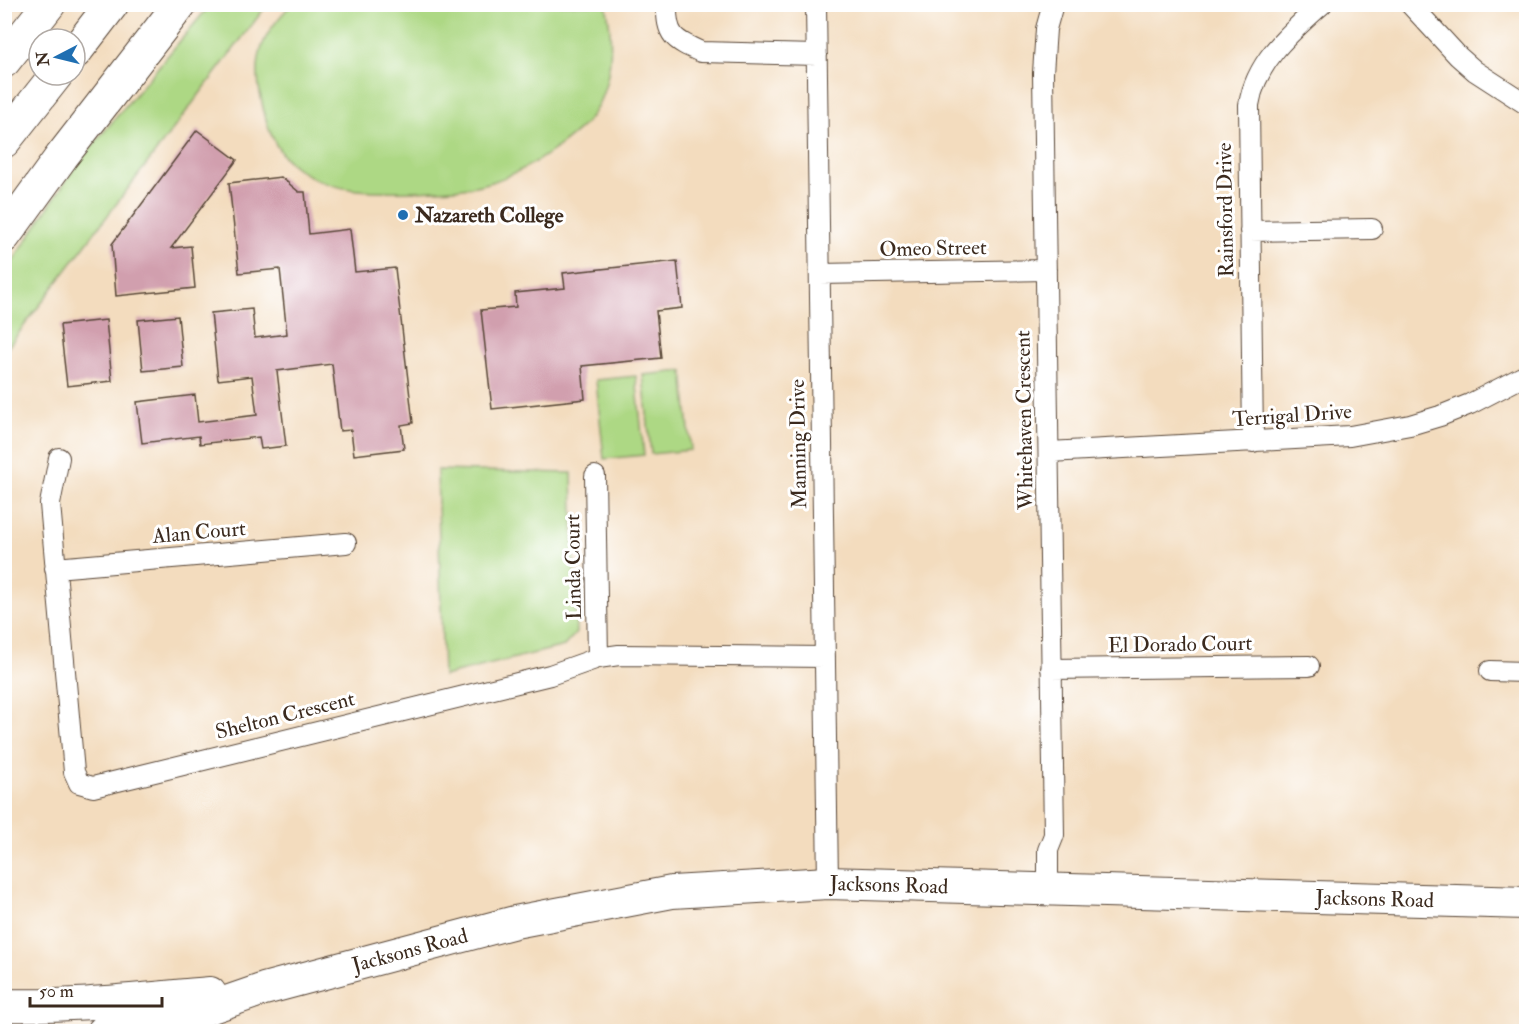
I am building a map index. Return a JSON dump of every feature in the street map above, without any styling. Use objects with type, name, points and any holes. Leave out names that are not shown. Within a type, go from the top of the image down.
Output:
[{"type":"highway","points":[[4,61],[49,4]]},
{"type":"highway","points":[[87,36],[112,4]]},
{"type":"highway","points":[[4,236],[62,156],[180,4]]},
{"type":"highway","points":[[4,141],[47,87]]},
{"type":"main road","name":"Jacksons Road","points":[[103,1032],[135,1028],[183,1017],[264,988],[515,922],[660,894],[828,883],[1527,903]]},
{"type":"main road","name":"Jacksons Road","points":[[4,1005],[53,1006],[131,1002],[264,988]]},
{"type":"street","points":[[667,4],[667,24],[672,33],[684,45],[701,52],[817,54]]},
{"type":"street","name":"Manning Drive","points":[[816,4],[828,883]]},
{"type":"street","name":"Whitehaven Crescent","points":[[1053,4],[1046,28],[1044,47],[1054,835],[1048,850],[1054,890]]},
{"type":"street","name":"Rainsford Drive","points":[[1253,442],[1248,121],[1251,92],[1270,55],[1322,4]]},
{"type":"street","points":[[1410,4],[1475,71],[1527,104]]},
{"type":"street","points":[[1250,231],[1372,229]]},
{"type":"street","name":"Omeo Street","points":[[820,274],[1046,270]]},
{"type":"street","name":"Terrigal Drive","points":[[1048,452],[1350,436],[1410,425],[1470,404],[1527,375]]},
{"type":"street","name":"Shelton Crescent","points":[[59,458],[50,504],[74,772],[79,783],[93,787],[550,675],[598,658],[633,654],[825,657]]},
{"type":"street","name":"Linda Court","points":[[595,476],[598,658]]},
{"type":"street","name":"Alan Court","points":[[55,568],[346,543]]},
{"type":"street","name":"El Dorado Court","points":[[1051,669],[1308,666]]},
{"type":"street","points":[[1490,671],[1527,672]]},
{"type":"green space","points":[[211,4],[267,5],[5,351],[5,273],[77,164]]},
{"type":"green space","points":[[291,5],[606,5],[611,48],[607,78],[598,105],[582,127],[538,160],[500,179],[472,187],[431,190],[365,191],[336,186],[307,175],[287,160],[276,144],[265,117],[259,84],[259,59],[266,37]]},
{"type":"green space","points":[[683,371],[691,450],[651,454],[643,375]]},
{"type":"green space","points":[[636,376],[644,455],[604,459],[596,380]]},
{"type":"green space","points":[[437,470],[572,473],[576,633],[564,646],[443,676]]},
{"type":"building","points":[[197,130],[237,160],[171,248],[191,246],[195,288],[116,296],[112,244]]},
{"type":"building","points":[[281,177],[299,192],[305,192],[309,234],[350,229],[355,272],[395,268],[413,423],[401,425],[404,449],[354,455],[351,430],[340,431],[332,364],[277,371],[286,446],[261,449],[259,437],[200,444],[199,436],[142,443],[137,402],[195,395],[198,422],[257,415],[252,376],[218,380],[211,313],[252,309],[255,338],[287,334],[280,269],[239,273],[229,183]]},
{"type":"building","points":[[677,261],[682,308],[656,311],[661,358],[582,366],[585,399],[492,409],[481,310],[516,307],[515,293],[565,288],[563,273]]},
{"type":"building","points":[[178,316],[183,367],[143,371],[138,320]]},
{"type":"building","points":[[106,320],[112,381],[67,386],[60,325]]},
{"type":"place","name":"Nazareth College","points":[[403,215]]}]
